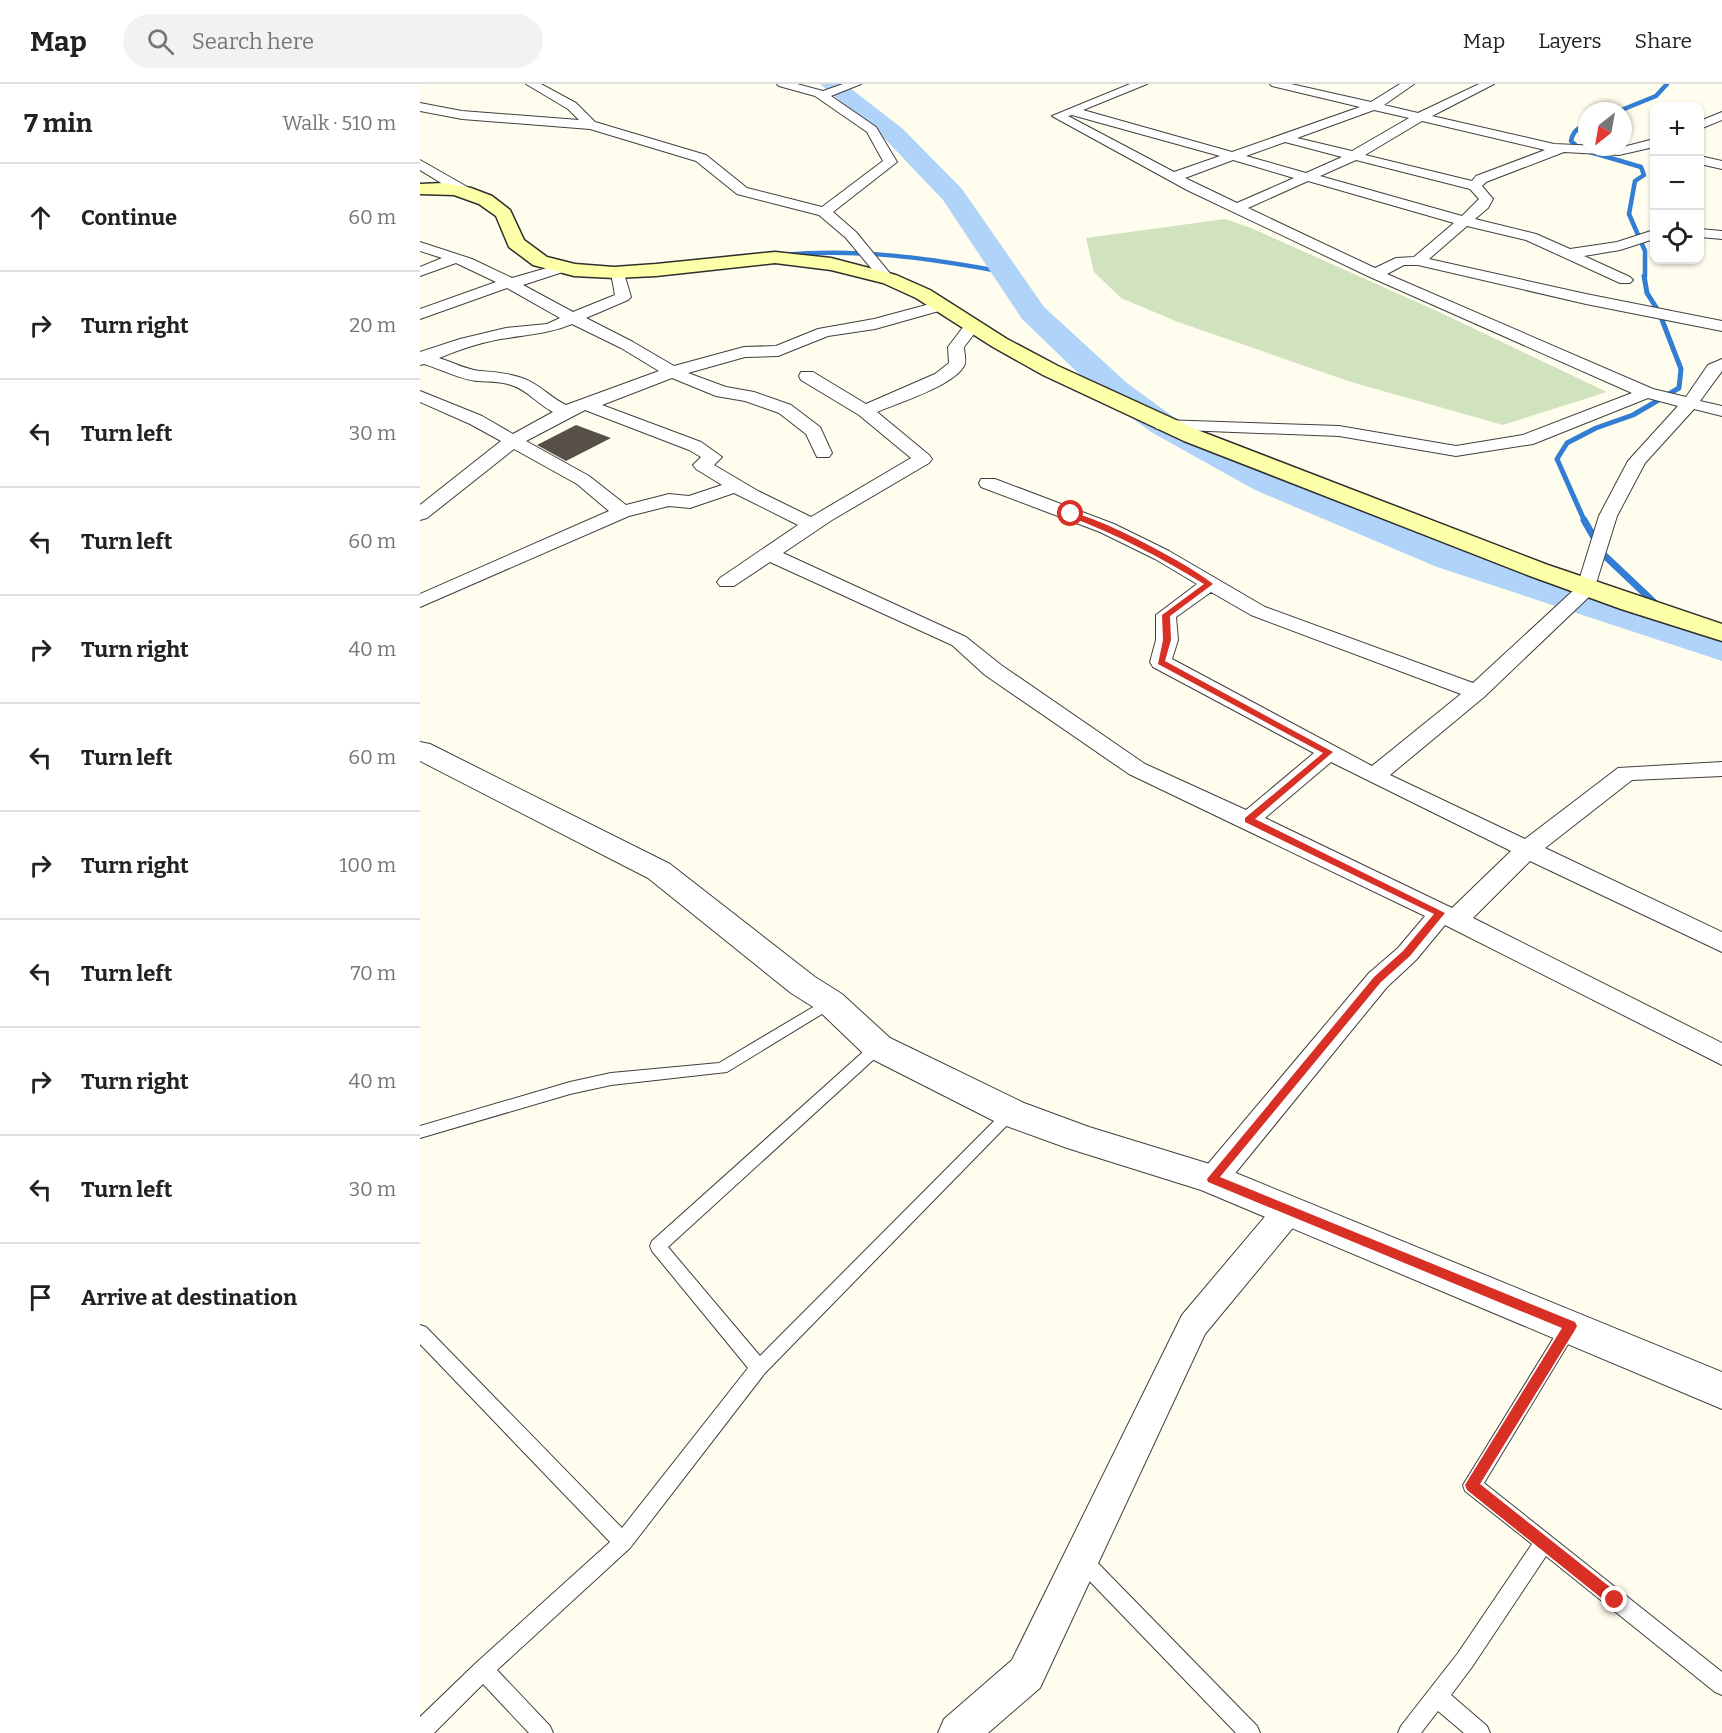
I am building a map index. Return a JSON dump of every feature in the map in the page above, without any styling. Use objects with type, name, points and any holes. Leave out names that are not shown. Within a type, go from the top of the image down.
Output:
[{"type":"main road","points":[[420,189],[444,188],[466,192],[490,201],[504,214],[506,230],[524,254],[564,267],[618,273],[687,268],[760,258],[818,261],[886,277],[916,290],[1037,364],[1163,425],[1586,590],[1722,633]]},
{"type":"street","points":[[532,84],[572,106],[591,125]]},
{"type":"street","points":[[783,84],[822,95],[873,130],[890,162],[824,212]]},
{"type":"street","points":[[822,95],[855,84]]},
{"type":"street","points":[[1141,84],[1068,110],[1058,116],[1174,177],[1375,274],[1647,393],[1722,411]]},
{"type":"street","points":[[1276,84],[1558,147],[1607,153],[1648,150]]},
{"type":"street","points":[[1174,177],[1374,106],[1408,84]]},
{"type":"street","points":[[1237,208],[1352,157],[1420,117],[1488,84]]},
{"type":"street","points":[[420,107],[462,115],[591,125],[701,158],[742,191],[824,212],[851,235],[886,277]]},
{"type":"street","points":[[1068,110],[1464,221],[1532,237],[1624,280]]},
{"type":"street","points":[[1704,123],[1722,116]]},
{"type":"street","points":[[1284,138],[1352,157],[1475,186],[1486,199],[1418,261]]},
{"type":"street","points":[[1475,186],[1481,179],[1556,151],[1558,147]]},
{"type":"street","points":[[1704,161],[1722,165]]},
{"type":"street","points":[[420,164],[466,192]]},
{"type":"street","points":[[1704,234],[1722,236]]},
{"type":"street","points":[[1568,254],[1620,246],[1650,235]]},
{"type":"street","points":[[420,246],[455,258],[510,283],[540,302],[627,345],[672,372],[722,392],[748,396],[785,409],[814,431],[823,453]]},
{"type":"street","points":[[420,272],[455,258]]},
{"type":"street","points":[[1375,274],[1401,261],[1418,261],[1722,326]]},
{"type":"street","points":[[420,314],[564,267]]},
{"type":"street","points":[[421,358],[460,344],[506,333],[550,328],[623,297],[618,273]]},
{"type":"street","points":[[420,514],[511,442],[575,407],[586,405],[672,372],[744,352],[778,351],[824,332],[875,324],[941,306]]},
{"type":"street","points":[[865,411],[941,378],[957,364],[956,347],[973,325]]},
{"type":"street","points":[[421,358],[478,376],[490,375],[516,381],[535,389],[544,402],[566,412]]},
{"type":"street","points":[[1374,776],[1476,692],[1586,590],[1608,516],[1637,462],[1690,403],[1714,369],[1722,364]]},
{"type":"street","points":[[727,582],[813,525],[923,459],[865,411],[807,376]]},
{"type":"street","points":[[1163,425],[1339,431],[1456,451],[1527,440],[1647,393]]},
{"type":"street","points":[[420,396],[476,420],[511,442],[583,480],[622,512]]},
{"type":"street","points":[[586,405],[695,446],[712,457],[702,465],[736,486],[813,525]]},
{"type":"street","points":[[988,483],[1107,528],[1162,555],[1258,611],[1476,692]]},
{"type":"street","points":[[420,602],[622,512],[669,501],[690,502],[736,486]]},
{"type":"street","points":[[769,554],[958,641],[993,670],[1137,769],[1448,917],[1722,1055]]},
{"type":"street","points":[[1209,584],[1166,615],[1167,640],[1161,662],[1374,776],[1722,943]]},
{"type":"street","points":[[420,750],[659,871],[803,985],[830,1002],[878,1047],[1011,1113],[1080,1138],[1212,1179],[1290,1209],[1722,1391]]},
{"type":"street","points":[[1248,820],[1329,752]]},
{"type":"street","points":[[1212,1179],[1378,980],[1527,850],[1626,773],[1722,769]]},
{"type":"street","points":[[958,1733],[1026,1674],[1192,1325],[1290,1209]]},
{"type":"lane","points":[[420,1132],[570,1088],[611,1079],[722,1068],[830,1002]]},
{"type":"lane","points":[[759,1368],[658,1246],[878,1047]]},
{"type":"lane","points":[[420,1732],[483,1670],[623,1542],[759,1368],[1011,1113]]},
{"type":"lane","points":[[1570,1326],[1472,1485],[1722,1685]]},
{"type":"lane","points":[[420,1332],[623,1542]]},
{"type":"lane","points":[[1408,1733],[1465,1660],[1543,1544]]},
{"type":"lane","points":[[1081,1559],[1250,1733]]},
{"type":"lane","points":[[483,1670],[543,1733]]},
{"type":"lane","points":[[1437,1697],[1480,1733]]},
{"type":"green space","points":[[1225,219],[1251,228],[1437,311],[1607,392],[1503,425],[1351,382],[1178,322],[1121,298],[1094,272],[1086,238]]},
{"type":"building","points":[[576,425],[611,438],[566,461],[537,445]]},
{"type":"waterway","points":[[831,84],[894,134],[953,195],[1033,313],[1115,390],[1163,425],[1268,482],[1451,559],[1722,649]]},
{"type":"waterway","points":[[1632,106],[1656,96],[1667,84]]},
{"type":"waterway","points":[[1578,129],[1571,141],[1578,147]]},
{"type":"waterway","points":[[1604,156],[1641,167],[1644,175],[1635,181],[1629,214],[1645,251],[1645,277]]},
{"type":"waterway","points":[[782,255],[838,253],[893,256],[948,262],[1003,272]]},
{"type":"waterway","points":[[1584,521],[1557,459],[1567,443],[1596,428],[1633,415],[1679,388],[1681,369],[1659,312],[1647,293],[1644,276]]},
{"type":"waterway","points":[[1584,521],[1604,555],[1659,607]]},
{"type":"waterway","points":[[1678,623],[1705,643]]},
{"type":"route","points":[[1071,514],[1107,528],[1162,555],[1209,584],[1166,615],[1167,640],[1161,662],[1329,752],[1248,820],[1441,913],[1407,954],[1378,980],[1212,1179],[1290,1209],[1570,1326],[1472,1485],[1615,1600]]}]
